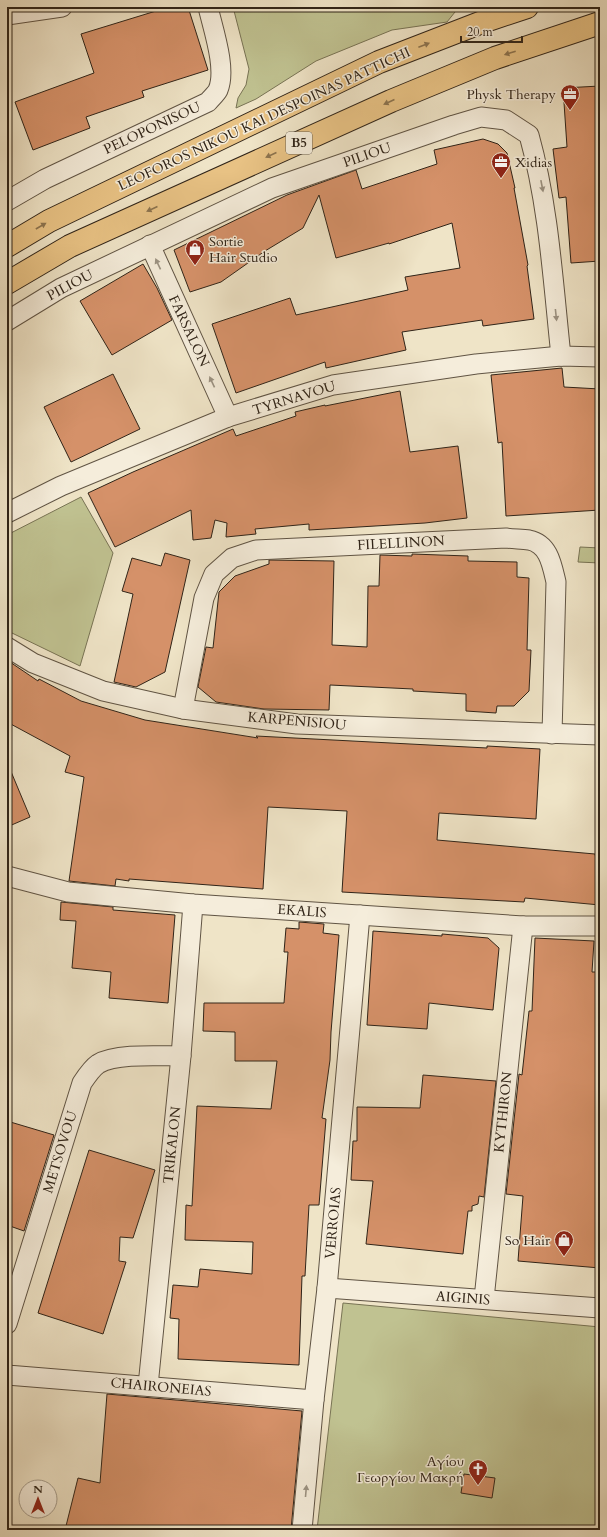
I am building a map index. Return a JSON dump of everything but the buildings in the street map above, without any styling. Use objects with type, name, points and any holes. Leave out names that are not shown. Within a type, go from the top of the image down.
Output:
[{"type":"main road","name":"LEOFOROS NIKOU KAI DESPOINAS PATTICHI","points":[[7,246],[49,221],[378,62],[483,14],[527,7]]},
{"type":"main road","name":"B5","points":[[7,283],[70,246],[391,101],[495,58],[600,23]]},
{"type":"street","points":[[7,15],[62,7]]},
{"type":"street","name":"PELOPONISOU","points":[[7,201],[45,179],[208,102],[218,91],[221,76],[220,61],[208,7]]},
{"type":"street","name":"PILIOU","points":[[7,321],[61,288],[272,188],[481,117],[506,120],[529,135],[538,166],[543,196],[561,356]]},
{"type":"street","name":"FARSALON","points":[[150,245],[228,418]]},
{"type":"street","name":"TYRNAVOU","points":[[7,513],[61,486],[228,418],[333,385],[476,364],[561,356],[600,357]]},
{"type":"street","name":"FILELLINON","points":[[183,708],[204,598],[214,574],[232,558],[256,550],[506,538],[530,540],[543,547],[552,561],[556,582],[552,734]]},
{"type":"street","name":"KARPENISIOU","points":[[7,647],[33,663],[103,691],[183,708],[298,724],[600,735]]},
{"type":"street","name":"EKALIS","points":[[7,876],[68,892],[193,904],[522,926],[600,926]]},
{"type":"street","name":"TRIKALON","points":[[148,1386],[181,1056],[193,904]]},
{"type":"street","name":"VERROIAS","points":[[302,1530],[314,1400],[327,1288],[360,915]]},
{"type":"street","name":"KYTHIRON","points":[[484,1299],[522,926]]},
{"type":"street","name":"METSOVOU","points":[[7,1324],[82,1083],[98,1064],[117,1058],[135,1056],[181,1056]]},
{"type":"street","name":"AIGINIS","points":[[327,1288],[600,1308]]},
{"type":"street","name":"CHAIRONEIAS","points":[[7,1375],[314,1400]]},
{"type":"green space","points":[[233,7],[459,7],[447,22],[392,30],[316,61],[256,99],[236,108],[238,98],[246,85],[249,69]]},
{"type":"green space","points":[[81,497],[113,553],[80,666],[12,633],[7,628],[7,535]]},
{"type":"green space","points":[[580,547],[600,548],[600,563],[578,562]]},
{"type":"green space","points":[[343,1303],[600,1327],[600,1530],[317,1530]]},
{"type":"place","name":"Physk Therapy","points":[[570,111]]},
{"type":"place","name":"Xidias","points":[[501,179]]},
{"type":"place","name":"Sortie Hair Studio","points":[[195,266]]},
{"type":"place","name":"So Hair","points":[[564,1257]]},
{"type":"place","name":"Αγίου Γεωργίου Μακρή","points":[[478,1486]]}]
